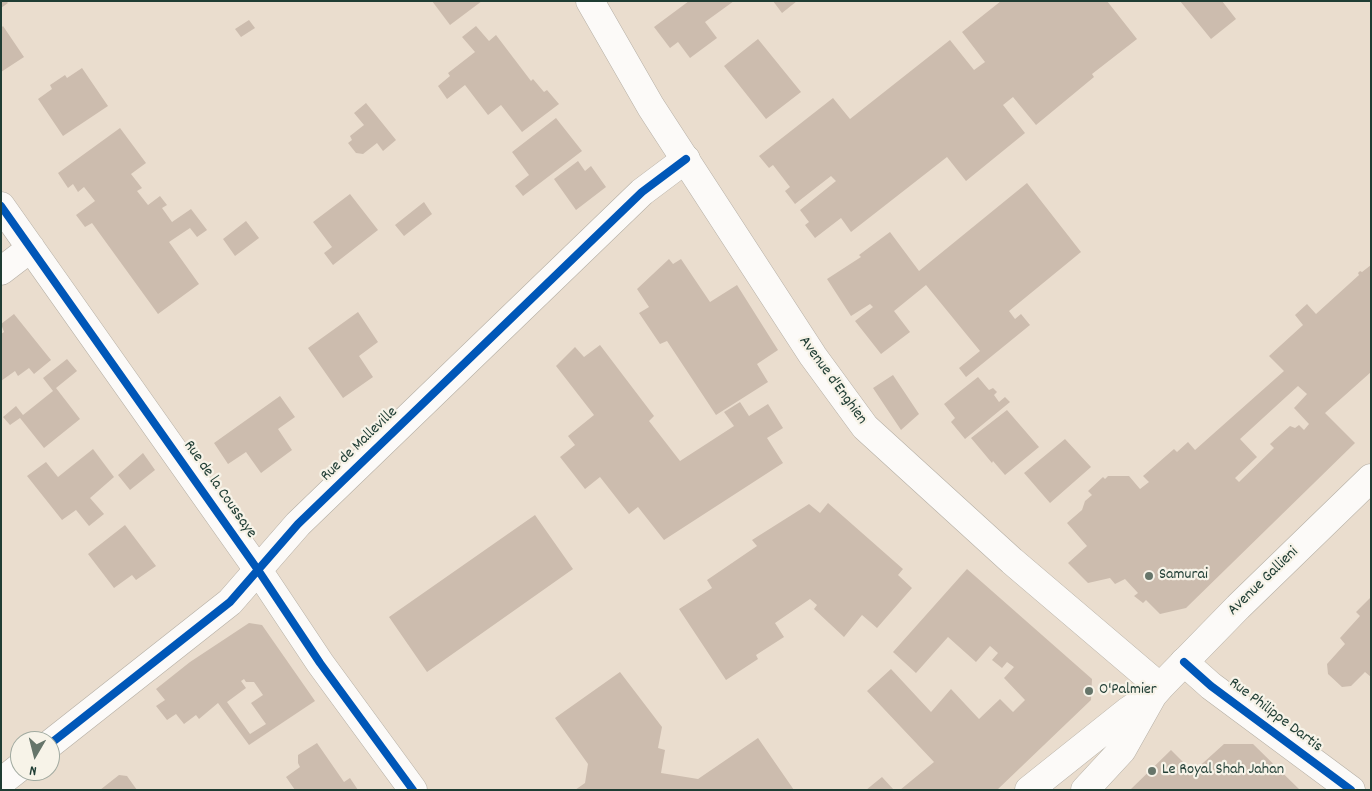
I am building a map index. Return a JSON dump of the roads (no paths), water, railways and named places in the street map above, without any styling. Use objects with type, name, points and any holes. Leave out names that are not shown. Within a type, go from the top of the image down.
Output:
[{"type":"street","name":"Avenue d'Enghien","points":[[590,1],[651,107],[813,356],[865,428],[1004,555],[1129,662],[1156,691]]},
{"type":"street","name":"Rue de Malleville","points":[[60,736],[230,602],[298,524],[628,206],[686,159]]},
{"type":"street","name":"Rue de la Coussaye","points":[[1,206],[258,570],[320,663],[413,790]]},
{"type":"street","points":[[1,271],[31,248]]},
{"type":"street","name":"Avenue Gallieni","points":[[1156,691],[1371,478]]},
{"type":"street","points":[[1122,750],[1128,711],[1129,662]]},
{"type":"street","name":"Rue Philippe Dartis","points":[[1184,662],[1211,686],[1351,790]]},
{"type":"street","points":[[1029,790],[1156,691]]},
{"type":"street","points":[[1085,790],[1122,750],[1156,691]]},
{"type":"place","name":"Samurai","points":[[1149,576]]},
{"type":"place","name":"O'Palmier","points":[[1089,691]]},
{"type":"place","name":"Le Royal Shah Jahan","points":[[1152,771]]}]
